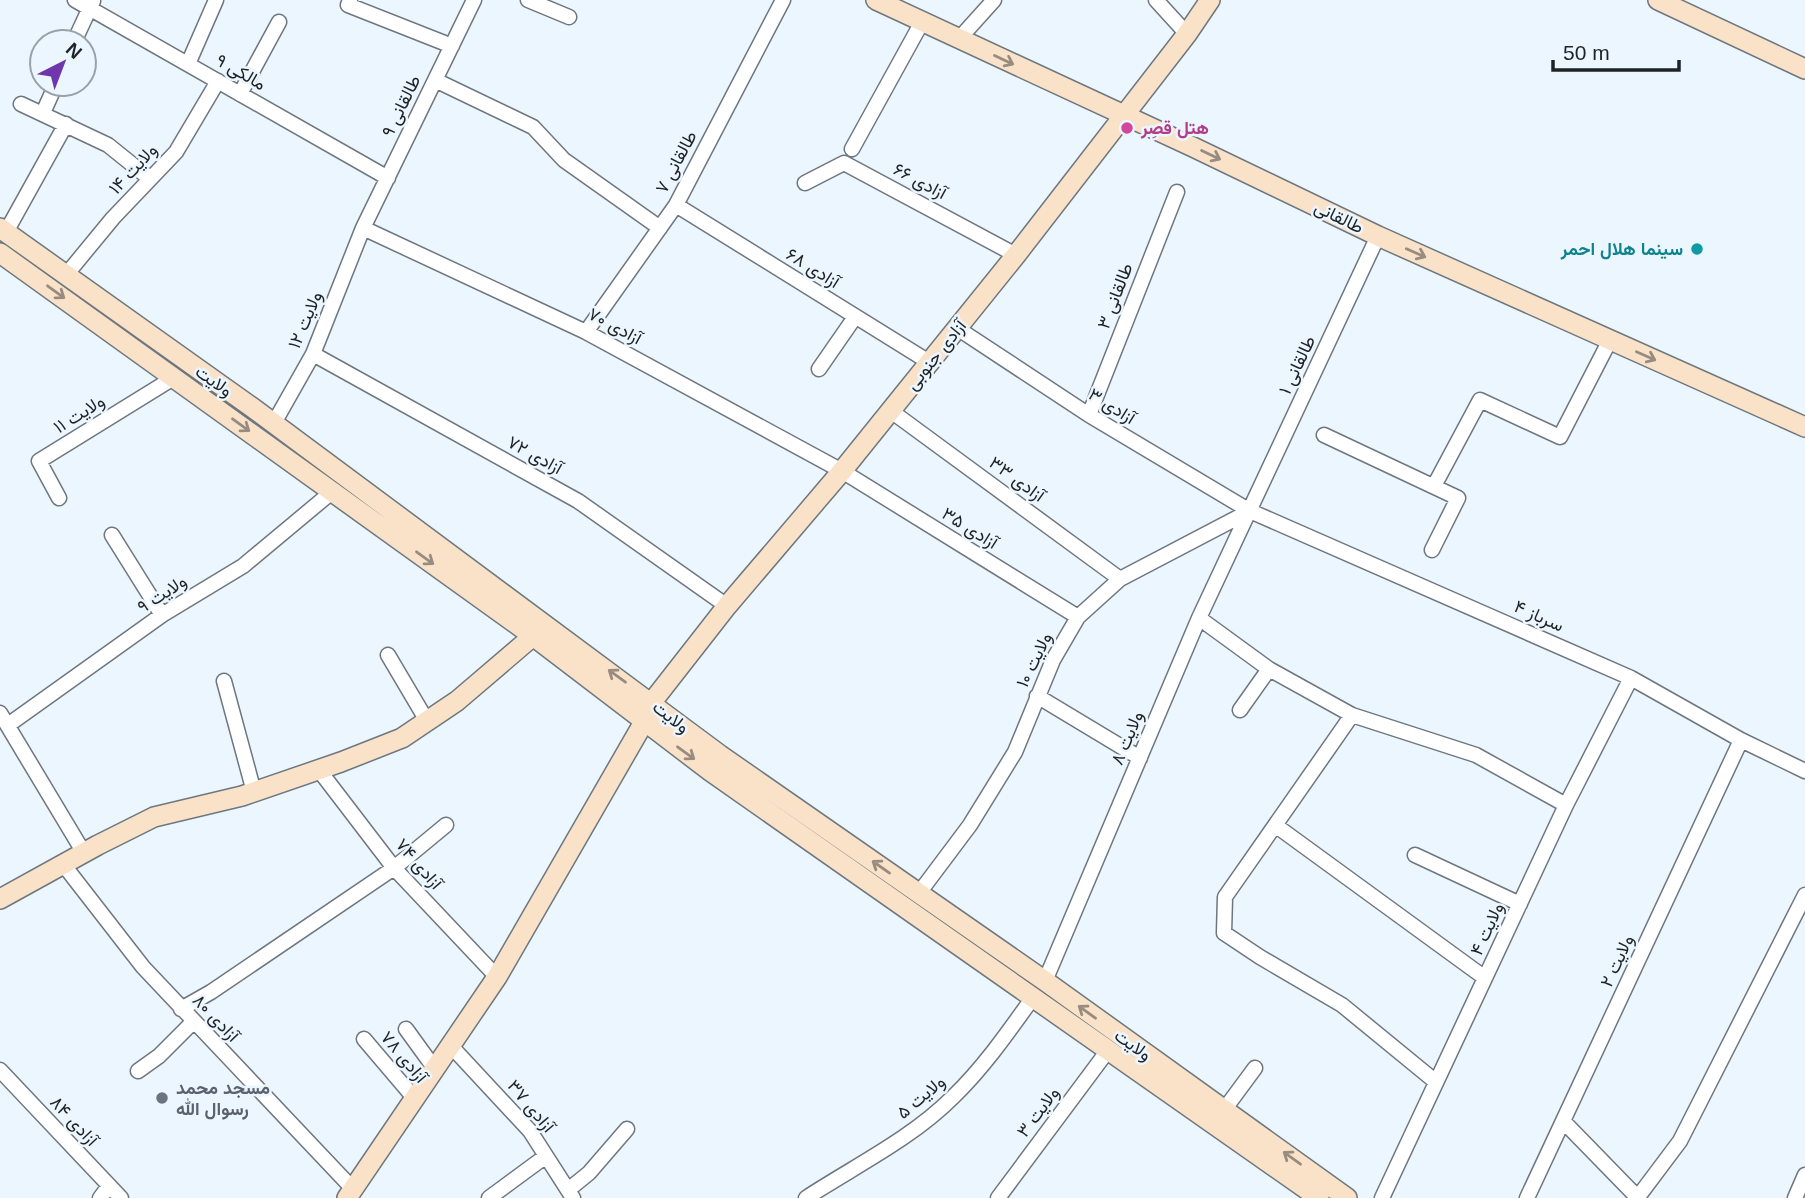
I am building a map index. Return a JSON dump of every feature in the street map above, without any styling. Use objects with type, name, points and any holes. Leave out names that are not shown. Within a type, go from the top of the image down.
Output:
[{"type":"main road","name":"طالقانی","points":[[876,0],[1378,236],[1805,427]]},
{"type":"main road","name":"آزادی جنوبی","points":[[350,1193],[496,977],[644,722],[652,702],[727,606],[842,471],[1016,254],[1122,115],[1188,34],[1210,0]]},
{"type":"main road","points":[[1658,0],[1805,69]]},
{"type":"main road","name":"ولایت","points":[[3,230],[274,424],[720,755],[919,893],[1040,989],[1109,1049],[1308,1195]]},
{"type":"main road","name":"ولایت","points":[[0,253],[533,636],[710,771],[1224,1110],[1347,1198]]},
{"type":"main road","points":[[0,899],[154,817],[254,792],[402,738],[457,701],[533,636]]},
{"type":"street","name":"مالکی ۹","points":[[75,0],[91,4],[188,64],[387,178]]},
{"type":"street","points":[[188,64],[216,0]]},
{"type":"street","points":[[350,0],[348,5],[452,46]]},
{"type":"street","name":"طالقانی ۹","points":[[363,228],[474,0]]},
{"type":"street","points":[[528,0],[569,17]]},
{"type":"street","name":"طالقانی ۷","points":[[586,332],[676,205],[783,0]]},
{"type":"street","points":[[958,40],[994,0]]},
{"type":"street","points":[[1156,0],[1188,34]]},
{"type":"street","points":[[81,28],[91,4]]},
{"type":"street","points":[[240,94],[279,22]]},
{"type":"street","points":[[852,149],[922,22]]},
{"type":"street","points":[[435,80],[533,127],[564,160],[660,228]]},
{"type":"street","name":"ولایت ۱۴","points":[[66,275],[149,178],[176,152],[218,81]]},
{"type":"street","points":[[43,114],[50,98]]},
{"type":"street","points":[[21,104],[108,145],[149,178]]},
{"type":"street","points":[[3,230],[66,124]]},
{"type":"street","name":"آزادی ۶۶","points":[[805,183],[844,163],[1016,254]]},
{"type":"street","name":"طالقانی ۳","points":[[1089,415],[1177,191]]},
{"type":"street","name":"آزادی ۶۸","points":[[676,205],[929,362]]},
{"type":"street","name":"آزادی ۷۰","points":[[363,228],[586,332],[842,471]]},
{"type":"street","name":"ولایت ۱۲","points":[[274,424],[313,354],[363,228]]},
{"type":"street","name":"طالقانی ۱","points":[[1250,511],[1378,236]]},
{"type":"street","points":[[819,369],[855,317]]},
{"type":"street","name":"آزادی ۳","points":[[957,328],[1089,415],[1250,511]]},
{"type":"street","points":[[1434,486],[1480,400],[1560,437],[1611,340]]},
{"type":"street","name":"آزادی ۷۲","points":[[313,354],[578,501],[727,606]]},
{"type":"street","name":"ولایت ۱۱","points":[[59,498],[39,461],[175,377]]},
{"type":"street","name":"آزادی ۳۳","points":[[891,411],[1120,579]]},
{"type":"street","points":[[1324,435],[1458,498],[1432,550]]},
{"type":"street","name":"آزادی ۳۵","points":[[842,471],[1078,617]]},
{"type":"street","name":"ولایت ۹","points":[[4,719],[162,615],[243,566],[333,491]]},
{"type":"street","name":"ولایت ۱۰","points":[[919,893],[971,825],[1015,752],[1053,660],[1078,617],[1120,579],[1250,511]]},
{"type":"street","name":"ولایت ۸","points":[[1040,989],[1199,618],[1250,511]]},
{"type":"street","name":"سرباز ۴","points":[[1250,511],[1630,678],[1741,740],[1805,771]]},
{"type":"street","points":[[112,535],[162,615]]},
{"type":"street","points":[[1199,618],[1269,669],[1352,715],[1476,755],[1566,805]]},
{"type":"street","points":[[387,655],[427,721]]},
{"type":"street","points":[[1240,710],[1269,669]]},
{"type":"street","name":"ولایت ۴","points":[[1382,1198],[1566,805],[1630,678]]},
{"type":"street","points":[[224,681],[254,792]]},
{"type":"street","points":[[1037,696],[1140,758]]},
{"type":"street","points":[[1352,715],[1225,897],[1224,933],[1342,1004],[1436,1082]]},
{"type":"street","points":[[4,719],[84,853]]},
{"type":"street","name":"ولایت ۲","points":[[1527,1198],[1741,740]]},
{"type":"street","name":"آزادی ۷۴","points":[[319,770],[394,868],[496,977]]},
{"type":"street","points":[[181,1009],[211,992],[394,868],[446,825]]},
{"type":"street","points":[[1275,825],[1485,978]]},
{"type":"street","points":[[1415,855],[1520,904]]},
{"type":"street","name":"آزادی ۸۰","points":[[63,864],[143,967],[350,1193]]},
{"type":"street","points":[[1564,1122],[1638,1198],[1680,1141],[1805,895]]},
{"type":"street","name":"ولایت ۵","points":[[806,1198],[914,1130],[953,1098],[989,1057],[1040,989]]},
{"type":"street","points":[[138,1071],[159,1056],[193,1022]]},
{"type":"street","points":[[406,1029],[435,1069]]},
{"type":"street","name":"آزادی ۷۸","points":[[364,1039],[415,1099]]},
{"type":"street","name":"آزادی ۳۷","points":[[451,1046],[530,1131],[571,1194]]},
{"type":"street","name":"ولایت ۳","points":[[998,1198],[1109,1049]]},
{"type":"street","points":[[1224,1110],[1255,1068]]},
{"type":"street","name":"آزادی ۸۴","points":[[0,1070],[105,1192],[121,1198]]},
{"type":"street","points":[[571,1194],[627,1129]]},
{"type":"street","points":[[489,1198],[546,1156]]},
{"type":"street","points":[[1795,1198],[1805,1175]]},
{"type":"place","name":"هتل قصِر","points":[[1127,128]]},
{"type":"place","name":"سینما هلال احمر","points":[[1697,249]]},
{"type":"place","name":"مسجد محمد رسوال الله","points":[[162,1098]]}]
